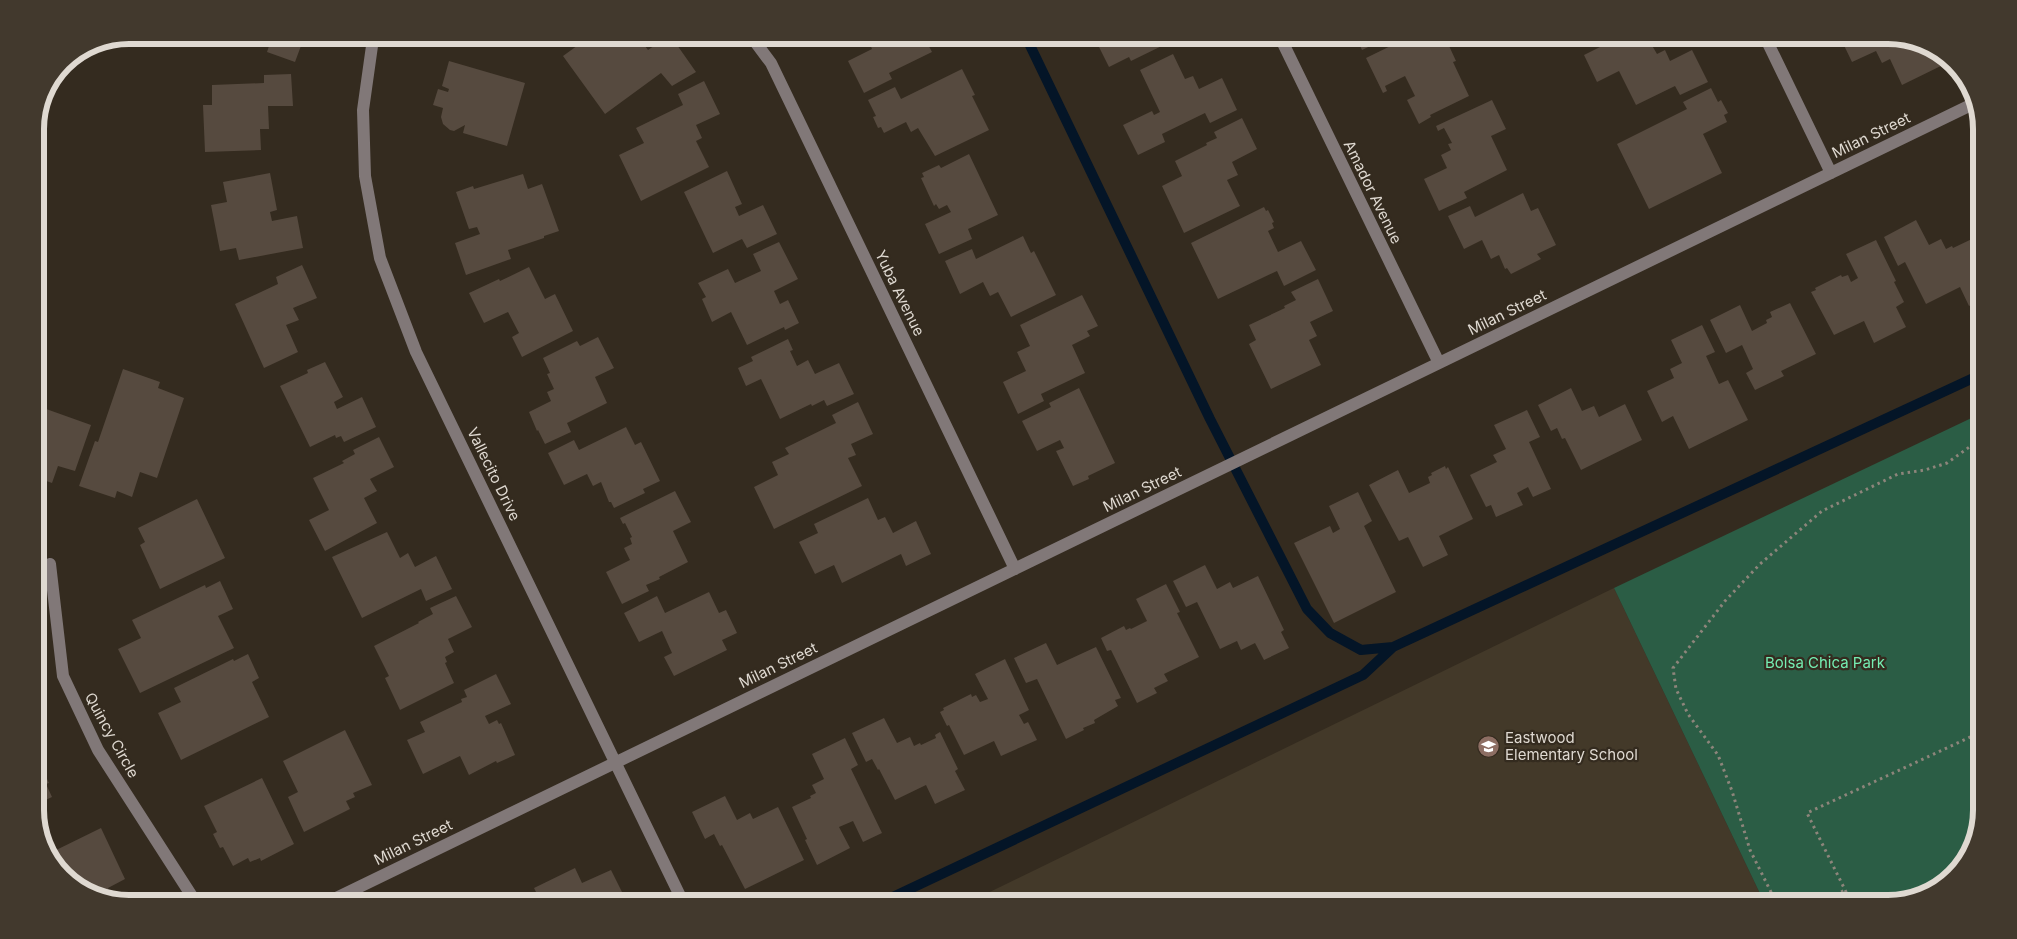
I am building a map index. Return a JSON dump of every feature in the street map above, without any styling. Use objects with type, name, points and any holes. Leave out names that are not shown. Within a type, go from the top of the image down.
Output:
[{"type":"street","name":"Vallecito Drive","points":[[373,44],[363,110],[366,176],[380,258],[416,352],[680,895]]},
{"type":"street","name":"Yuba Avenue","points":[[757,44],[771,63],[1015,568]]},
{"type":"street","name":"Amador Avenue","points":[[1283,44],[1439,363]]},
{"type":"street","points":[[1768,44],[1832,172]]},
{"type":"street","name":"Milan Street","points":[[342,895],[1970,106]]},
{"type":"street","name":"Quincy Circle","points":[[50,564],[63,676],[98,750],[191,895]]},
{"type":"path","points":[[1772,895],[1750,850],[1732,791],[1718,756],[1688,714],[1676,689],[1673,668],[1725,601],[1760,564],[1822,511],[1898,474],[1925,470],[1947,463],[1973,444]]},
{"type":"path","points":[[1848,895],[1808,813],[1973,736]]},
{"type":"path","points":[[1835,895],[1845,890]]},
{"type":"shaded area","name":"Eastwood Elementary School","points":[[1614,588],[1761,895],[983,895]]},
{"type":"green space","name":"Bolsa Chica Park","points":[[1973,417],[1973,810],[1972,827],[1967,843],[1956,862],[1935,881],[1915,891],[1899,895],[1761,895],[1614,588]]},
{"type":"building","points":[[264,44],[302,44],[295,62],[267,52],[269,46]]},
{"type":"building","points":[[580,44],[644,44],[648,50],[657,44],[676,44],[696,72],[672,86],[661,73],[605,114],[563,56]]},
{"type":"building","points":[[870,44],[928,44],[932,52],[889,73],[892,79],[864,93],[848,61],[872,49]]},
{"type":"building","points":[[1098,44],[1166,44],[1131,61],[1129,57],[1109,67]]},
{"type":"building","points":[[1359,44],[1374,44],[1362,50]]},
{"type":"building","points":[[1395,44],[1448,44],[1456,61],[1453,62],[1469,96],[1430,115],[1431,117],[1419,124],[1407,100],[1415,96],[1405,76],[1385,86],[1387,91],[1383,93],[1366,58]]},
{"type":"building","points":[[1606,44],[1651,44],[1657,54],[1665,50],[1670,61],[1692,50],[1708,82],[1680,95],[1675,86],[1636,105],[1619,71],[1597,82],[1584,55]]},
{"type":"building","points":[[1843,44],[1905,45],[1931,55],[1944,65],[1902,85],[1890,59],[1882,63],[1876,51],[1852,62]]},
{"type":"building","points":[[1173,54],[1185,79],[1193,76],[1199,89],[1222,78],[1237,110],[1210,123],[1205,113],[1162,134],[1165,142],[1138,155],[1123,125],[1152,111],[1154,115],[1160,112],[1140,70]]},
{"type":"building","points":[[449,61],[525,83],[507,146],[463,133],[465,125],[454,131],[443,124],[441,117],[443,108],[433,105],[438,89],[448,92],[449,89],[442,86]]},
{"type":"building","points":[[962,69],[975,95],[972,96],[989,130],[935,156],[918,128],[911,132],[906,122],[884,133],[881,127],[878,128],[873,117],[876,116],[868,100],[895,87],[901,99]]},
{"type":"building","points":[[291,74],[293,106],[268,106],[269,129],[260,129],[261,150],[205,152],[203,105],[212,105],[212,85],[264,83],[264,75]]},
{"type":"building","points":[[704,81],[720,114],[696,125],[702,138],[696,141],[709,167],[641,201],[619,155],[644,143],[636,128],[683,105],[678,94]]},
{"type":"building","points":[[1711,88],[1718,102],[1721,100],[1728,113],[1724,115],[1727,122],[1703,134],[1722,173],[1649,209],[1617,144],[1687,109],[1683,102]]},
{"type":"building","points":[[1492,100],[1506,129],[1491,136],[1507,170],[1464,192],[1467,198],[1439,211],[1424,179],[1447,168],[1441,155],[1451,150],[1448,144],[1452,143],[1444,128],[1438,131],[1436,126]]},
{"type":"building","points":[[1242,118],[1257,149],[1232,162],[1238,175],[1227,180],[1240,206],[1184,233],[1162,186],[1182,176],[1175,161],[1207,145],[1206,143],[1217,138],[1214,132]]},
{"type":"building","points":[[969,154],[998,215],[968,229],[972,239],[939,254],[925,224],[951,212],[947,205],[939,209],[936,204],[934,206],[921,178],[924,177],[922,173],[939,165],[941,168]]},
{"type":"building","points":[[727,171],[742,204],[735,207],[739,216],[763,205],[777,234],[747,248],[742,239],[713,253],[684,192]]},
{"type":"building","points":[[270,173],[277,210],[270,212],[272,221],[297,216],[303,248],[239,260],[236,248],[220,251],[211,205],[227,202],[223,182]]},
{"type":"building","points":[[523,174],[528,189],[542,184],[559,231],[508,250],[511,259],[466,275],[455,243],[480,234],[477,227],[469,229],[456,192],[473,186],[474,189]]},
{"type":"building","points":[[1523,193],[1531,211],[1538,208],[1556,245],[1537,254],[1541,259],[1511,274],[1507,268],[1505,269],[1499,255],[1491,259],[1482,240],[1464,249],[1448,216],[1470,206],[1475,217]]},
{"type":"building","points":[[1264,207],[1266,211],[1268,210],[1274,222],[1272,223],[1274,228],[1268,231],[1278,252],[1301,241],[1316,270],[1284,286],[1277,271],[1218,299],[1191,243]]},
{"type":"building","points":[[1916,220],[1929,245],[1941,239],[1946,249],[1952,246],[1953,248],[1973,238],[1973,304],[1969,306],[1960,287],[1926,304],[1905,262],[1898,266],[1884,237]]},
{"type":"building","points":[[1023,236],[1031,253],[1034,251],[1056,295],[1011,317],[998,292],[990,296],[983,282],[960,294],[945,261],[972,249],[976,259]]},
{"type":"building","points":[[1876,240],[1904,302],[1896,307],[1906,327],[1874,343],[1864,321],[1834,335],[1811,292],[1816,290],[1815,288],[1841,275],[1842,277],[1848,275],[1851,282],[1858,278],[1846,254]]},
{"type":"building","points":[[779,242],[798,279],[774,291],[780,304],[788,300],[799,323],[785,330],[784,327],[747,345],[731,312],[712,322],[702,299],[706,297],[698,283],[728,269],[735,283],[761,271],[753,254]]},
{"type":"building","points":[[302,265],[317,298],[293,308],[299,320],[286,325],[298,352],[264,368],[235,304],[278,284],[276,277]]},
{"type":"building","points":[[529,267],[545,299],[555,294],[573,331],[522,357],[512,337],[519,333],[508,312],[484,323],[469,293]]},
{"type":"building","points":[[1318,279],[1333,311],[1310,322],[1317,336],[1309,340],[1321,365],[1271,389],[1249,344],[1256,340],[1249,325],[1285,308],[1284,306],[1296,300],[1291,292]]},
{"type":"building","points":[[1082,295],[1098,326],[1087,331],[1090,336],[1072,345],[1085,373],[1041,394],[1044,401],[1018,414],[1003,382],[1026,371],[1017,352],[1030,346],[1020,325]]},
{"type":"building","points":[[1790,303],[1816,354],[1781,371],[1784,376],[1755,390],[1746,373],[1753,369],[1742,345],[1726,353],[1710,320],[1740,305],[1752,331],[1767,323],[1766,320],[1772,317],[1770,312]]},
{"type":"building","points":[[1702,325],[1715,352],[1706,356],[1719,384],[1728,380],[1748,420],[1689,449],[1673,416],[1662,422],[1647,391],[1674,378],[1670,369],[1682,363],[1671,340]]},
{"type":"building","points":[[598,337],[614,368],[595,377],[607,403],[567,423],[571,432],[545,444],[529,412],[551,401],[547,392],[554,389],[547,374],[550,373],[543,358],[577,341],[580,346]]},
{"type":"building","points":[[788,339],[793,350],[790,351],[797,366],[808,360],[815,374],[839,363],[854,394],[827,406],[824,400],[812,406],[811,404],[780,419],[761,379],[746,386],[738,368],[753,361],[751,357]]},
{"type":"building","points":[[325,362],[343,397],[334,402],[337,409],[362,397],[376,427],[344,442],[341,436],[336,438],[335,435],[310,447],[280,386],[308,373],[307,370]]},
{"type":"building","points":[[123,369],[160,382],[158,388],[184,398],[157,478],[140,472],[132,497],[117,491],[115,498],[79,486],[95,441],[98,442]]},
{"type":"building","points":[[1079,388],[1115,463],[1088,476],[1089,479],[1073,486],[1056,451],[1064,448],[1060,440],[1037,451],[1022,421],[1051,407],[1049,403]]},
{"type":"building","points":[[1571,388],[1582,411],[1594,406],[1599,417],[1625,404],[1642,440],[1581,470],[1565,438],[1562,439],[1557,428],[1551,431],[1538,405]]},
{"type":"building","points":[[858,402],[873,434],[851,444],[856,455],[848,458],[862,486],[774,529],[754,487],[778,475],[772,462],[789,454],[785,448],[836,423],[832,415]]},
{"type":"building","points":[[44,408],[91,425],[75,471],[58,466],[52,483],[44,480]]},
{"type":"building","points":[[1527,410],[1540,437],[1529,442],[1551,489],[1533,497],[1528,487],[1517,493],[1523,505],[1496,517],[1491,505],[1486,507],[1470,475],[1497,462],[1493,455],[1506,449],[1494,425]]},
{"type":"building","points":[[626,427],[635,445],[641,442],[660,481],[643,489],[645,493],[614,508],[611,502],[609,502],[601,482],[593,486],[587,474],[564,485],[548,453],[574,440],[579,450]]},
{"type":"building","points":[[379,437],[394,467],[370,479],[377,491],[364,498],[377,523],[325,551],[309,520],[329,510],[313,478],[344,463],[342,461],[355,454],[353,450]]},
{"type":"building","points":[[1445,466],[1446,469],[1448,467],[1473,519],[1439,536],[1448,555],[1423,567],[1408,537],[1399,541],[1369,485],[1398,470],[1409,493],[1430,483],[1428,477],[1432,475],[1431,473]]},
{"type":"building","points":[[675,491],[691,522],[673,531],[688,562],[646,585],[649,591],[622,604],[606,572],[630,560],[624,548],[632,544],[630,538],[632,537],[625,523],[623,524],[620,518]]},
{"type":"building","points":[[1358,492],[1372,521],[1364,526],[1396,592],[1334,623],[1294,543],[1330,526],[1333,533],[1340,529],[1329,506]]},
{"type":"building","points":[[868,498],[878,520],[885,517],[893,533],[916,521],[931,554],[906,566],[901,554],[842,583],[834,565],[815,574],[799,542],[818,533],[814,524]]},
{"type":"building","points":[[197,499],[225,558],[160,589],[140,545],[145,542],[138,528]]},
{"type":"building","points":[[387,532],[400,558],[408,553],[415,567],[436,556],[452,589],[426,601],[421,589],[362,618],[332,557]]},
{"type":"building","points":[[1205,565],[1217,589],[1230,582],[1233,588],[1258,576],[1284,630],[1281,632],[1289,648],[1264,660],[1255,643],[1241,650],[1237,641],[1220,649],[1197,602],[1186,607],[1173,581]]},
{"type":"building","points":[[220,581],[233,609],[218,616],[234,648],[140,693],[118,649],[141,638],[132,620],[205,585],[206,588]]},
{"type":"building","points":[[1166,584],[1180,612],[1177,613],[1199,657],[1164,674],[1168,681],[1154,688],[1157,693],[1137,703],[1111,650],[1107,651],[1101,638],[1124,626],[1126,630],[1131,629],[1147,621],[1136,599]]},
{"type":"building","points":[[709,592],[719,613],[726,610],[737,633],[722,640],[727,650],[674,676],[664,657],[672,653],[662,631],[639,642],[624,613],[657,596],[665,613]]},
{"type":"building","points":[[456,596],[472,627],[448,639],[454,652],[445,657],[447,662],[445,663],[454,683],[400,710],[385,678],[389,676],[374,646],[419,623],[433,614],[430,608]]},
{"type":"building","points":[[1046,643],[1057,665],[1096,647],[1121,698],[1115,700],[1118,706],[1094,720],[1095,723],[1083,728],[1084,730],[1066,739],[1037,679],[1026,683],[1014,658]]},
{"type":"building","points":[[248,654],[259,678],[252,682],[269,717],[181,760],[158,713],[181,702],[174,688],[233,659],[234,661]]},
{"type":"building","points":[[1005,659],[1029,710],[1019,715],[1024,724],[1028,722],[1037,740],[1001,756],[994,741],[964,755],[949,725],[947,726],[940,712],[944,710],[943,708],[971,694],[972,697],[976,695],[980,702],[988,699],[975,674]]},
{"type":"building","points":[[496,674],[511,704],[485,716],[489,724],[497,720],[499,724],[501,723],[515,755],[497,763],[496,761],[469,775],[460,756],[423,774],[407,740],[425,732],[420,722],[462,702],[461,699],[467,697],[464,690]]},
{"type":"building","points":[[884,718],[897,743],[910,737],[914,746],[920,743],[921,745],[936,738],[935,735],[940,732],[958,769],[955,771],[965,790],[935,804],[926,785],[895,800],[872,759],[866,762],[852,733]]},
{"type":"building","points":[[345,730],[372,785],[353,793],[355,797],[346,801],[350,809],[304,832],[288,797],[298,792],[283,761]]},
{"type":"building","points":[[845,738],[858,765],[851,769],[882,833],[863,842],[853,821],[839,827],[850,848],[817,865],[792,807],[811,798],[810,796],[816,793],[812,785],[824,779],[812,754]]},
{"type":"building","points":[[44,773],[49,783],[46,784],[52,797],[44,801]]},
{"type":"building","points":[[262,778],[294,844],[261,861],[260,858],[250,862],[248,858],[233,866],[223,847],[220,848],[213,834],[217,832],[204,806]]},
{"type":"building","points":[[725,796],[737,820],[750,813],[753,819],[778,807],[804,860],[745,889],[722,845],[720,846],[714,834],[705,839],[692,812]]},
{"type":"building","points":[[101,828],[125,879],[108,888],[110,893],[96,889],[73,874],[55,851]]},
{"type":"building","points":[[575,868],[582,883],[611,870],[624,895],[538,895],[534,888]]},
{"type":"waterway","points":[[1029,44],[1210,419],[1307,609],[1330,633],[1361,650],[1393,647],[1973,378]]},
{"type":"waterway","points":[[897,895],[1363,675],[1393,647]]},
{"type":"place","name":"Eastwood Elementary School","points":[[1489,746]]}]
